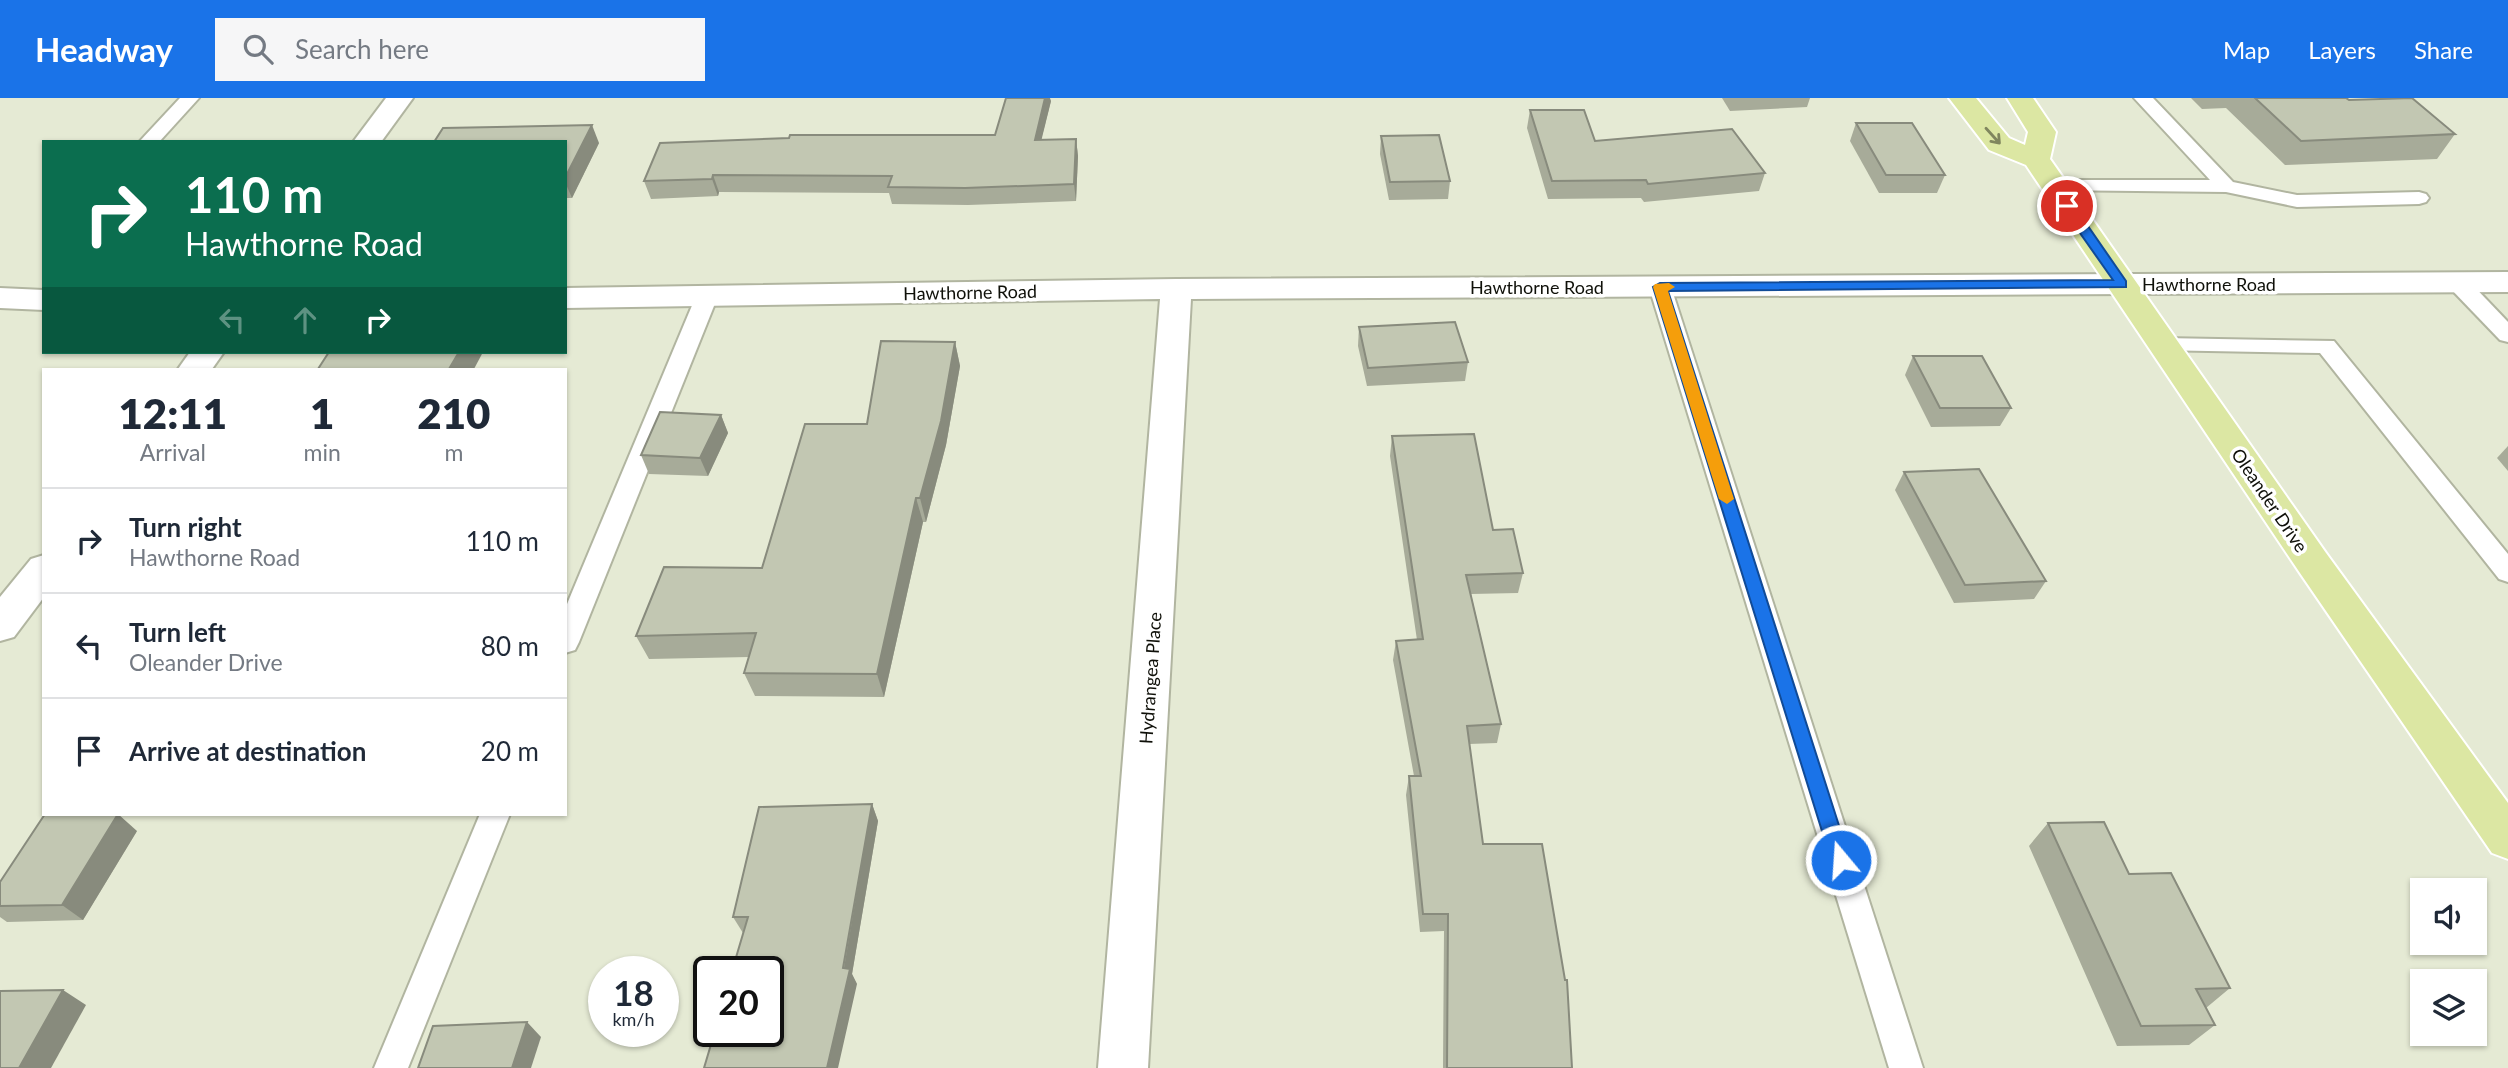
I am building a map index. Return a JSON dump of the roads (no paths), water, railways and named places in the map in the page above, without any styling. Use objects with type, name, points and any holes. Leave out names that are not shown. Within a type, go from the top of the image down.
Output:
[{"type":"main road","points":[[1962,98],[1999,144],[2045,173]]},
{"type":"main road","points":[[2020,98],[2042,132],[2045,173]]},
{"type":"main road","name":"Oleander Drive","points":[[2045,173],[2313,563],[2505,832]]},
{"type":"street","points":[[368,140],[400,98]]},
{"type":"street","name":"Hawthorne Road","points":[[567,298],[1176,289],[2508,282]]},
{"type":"street","name":"Hydrangea Place","points":[[1123,1068],[1176,289]]},
{"type":"street","points":[[4,303],[42,300]]},
{"type":"street","points":[[195,368],[206,354]]},
{"type":"street","points":[[0,626],[42,572]]},
{"type":"lane","points":[[150,140],[190,98]]},
{"type":"lane","points":[[2143,98],[2225,186]]},
{"type":"lane","points":[[2045,173],[2225,186],[2297,201],[2419,198]]},
{"type":"lane","points":[[2458,283],[2508,335]]},
{"type":"lane","points":[[1660,287],[1906,1068]]},
{"type":"lane","points":[[567,637],[707,296]]},
{"type":"lane","points":[[2163,345],[2326,346],[2508,572]]},
{"type":"lane","points":[[391,1068],[494,816]]}]
